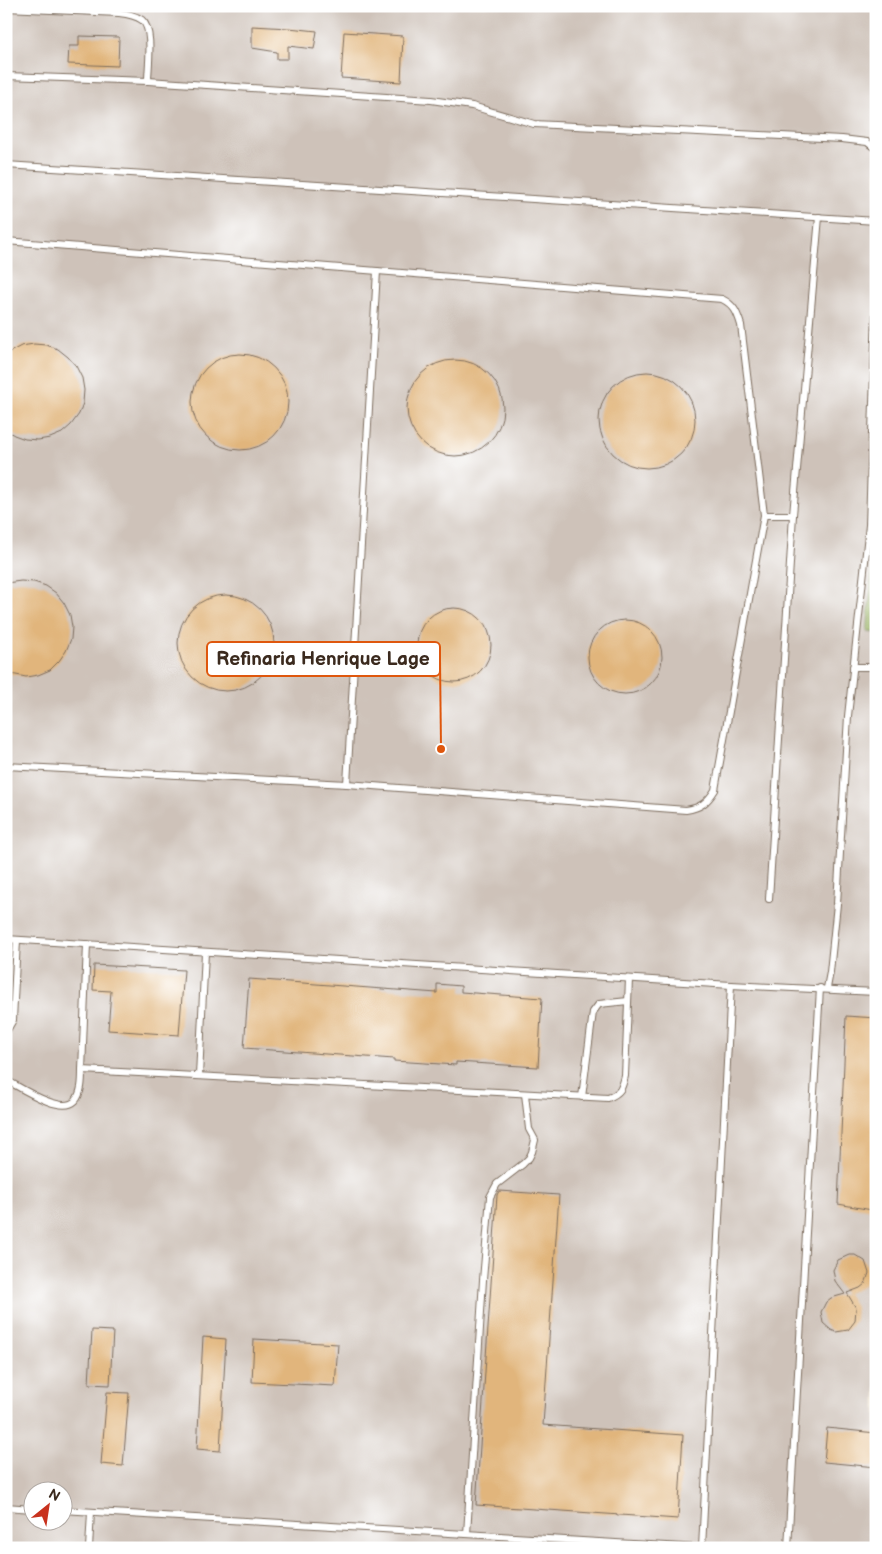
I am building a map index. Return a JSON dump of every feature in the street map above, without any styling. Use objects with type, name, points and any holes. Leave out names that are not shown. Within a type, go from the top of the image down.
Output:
[{"type":"lane","points":[[6,8],[119,13],[142,20],[149,36],[148,81]]},
{"type":"lane","points":[[6,76],[148,81],[431,100],[472,106],[534,124],[842,139],[867,142],[876,149]]},
{"type":"lane","points":[[6,165],[876,221]]},
{"type":"lane","points":[[769,899],[793,515],[819,217]]},
{"type":"lane","points":[[6,241],[722,299],[731,303],[736,310],[741,325],[764,515],[714,790],[709,800],[698,808],[686,810],[346,784],[6,766]]},
{"type":"lane","points":[[346,784],[377,271]]},
{"type":"lane","points":[[788,1548],[824,988],[830,972],[837,904],[848,716],[869,526],[876,311]]},
{"type":"lane","points":[[764,515],[793,515]]},
{"type":"lane","points":[[853,667],[876,667]]},
{"type":"lane","points":[[6,939],[629,979],[876,992]]},
{"type":"lane","points":[[6,1032],[13,1020],[16,940]]},
{"type":"lane","points":[[6,1080],[43,1100],[58,1104],[74,1102],[79,1094],[82,1070],[87,944]]},
{"type":"lane","points":[[198,1076],[205,952]]},
{"type":"lane","points":[[82,1070],[608,1098],[616,1095],[622,1088],[625,1076],[629,979]]},
{"type":"lane","points":[[72,1511],[701,1548],[731,985]]},
{"type":"lane","points":[[582,1098],[593,1012],[599,1004],[628,1001]]},
{"type":"lane","points":[[467,1534],[490,1197],[497,1184],[523,1164],[532,1152],[535,1140],[529,1129],[525,1094]]},
{"type":"lane","points":[[6,1507],[22,1508]]},
{"type":"lane","points":[[89,1548],[91,1512]]},
{"type":"shaded area","points":[[6,6],[876,6],[876,1548],[6,1548]]},
{"type":"green space","points":[[876,515],[876,633],[867,632]]},
{"type":"building","points":[[252,26],[317,31],[314,49],[288,46],[288,59],[277,59],[277,52],[252,48]]},
{"type":"building","points":[[344,32],[403,36],[401,82],[341,78]]},
{"type":"building","points":[[79,36],[119,37],[118,66],[68,64],[69,46],[79,46]]},
{"type":"building","points":[[34,344],[58,349],[68,357],[76,366],[82,378],[84,390],[83,403],[79,414],[71,425],[62,433],[38,440],[25,439],[6,430],[6,354],[21,346]]},
{"type":"building","points":[[240,354],[258,358],[274,368],[284,384],[288,402],[284,420],[274,436],[258,446],[240,450],[222,446],[206,436],[196,420],[192,402],[196,384],[206,368],[222,358]]},
{"type":"building","points":[[455,360],[473,364],[489,374],[499,390],[503,408],[499,426],[489,442],[473,452],[455,456],[437,452],[421,442],[411,426],[407,408],[411,390],[421,374],[437,364]]},
{"type":"building","points":[[647,372],[665,376],[681,386],[691,402],[695,420],[691,438],[681,454],[665,464],[647,468],[629,464],[613,454],[603,438],[599,420],[603,402],[613,386],[629,376]]},
{"type":"building","points":[[34,582],[46,586],[56,593],[70,615],[72,627],[71,639],[59,661],[50,670],[26,677],[6,673],[6,583]]},
{"type":"building","points":[[226,595],[244,599],[260,609],[270,625],[274,643],[270,661],[260,677],[244,687],[226,691],[208,687],[192,677],[182,661],[178,643],[182,625],[192,609],[208,599]]},
{"type":"building","points":[[454,608],[475,614],[485,624],[491,645],[485,666],[475,676],[454,682],[433,676],[423,666],[417,645],[423,624],[433,614]]},
{"type":"building","points":[[625,620],[646,626],[656,636],[662,657],[656,678],[646,688],[625,694],[604,688],[594,678],[588,657],[594,636],[604,626]]},
{"type":"building","points":[[94,965],[184,970],[179,1035],[108,1030],[111,991],[93,990]]},
{"type":"building","points":[[249,979],[437,993],[437,984],[461,986],[461,992],[542,998],[538,1067],[456,1062],[456,1065],[394,1061],[394,1059],[244,1048]]},
{"type":"building","points":[[846,1016],[876,1018],[876,1153],[872,1210],[838,1204]]},
{"type":"building","points":[[499,1191],[559,1195],[543,1425],[683,1435],[678,1519],[476,1505],[497,1195]]},
{"type":"building","points":[[849,1255],[855,1255],[865,1261],[869,1273],[865,1284],[847,1293],[856,1308],[855,1321],[848,1330],[836,1332],[823,1323],[821,1312],[826,1302],[831,1298],[845,1294],[835,1281],[833,1270],[838,1260]]},
{"type":"building","points":[[92,1330],[113,1331],[110,1385],[89,1384]]},
{"type":"building","points":[[203,1337],[226,1339],[220,1451],[197,1449]]},
{"type":"building","points":[[254,1339],[338,1344],[335,1386],[252,1382]]},
{"type":"building","points":[[107,1392],[129,1393],[123,1466],[101,1464]]},
{"type":"building","points":[[827,1428],[876,1433],[876,1467],[824,1462]]},
{"type":"place","name":"Refinaria Henrique Lage","points":[[441,749]]}]
